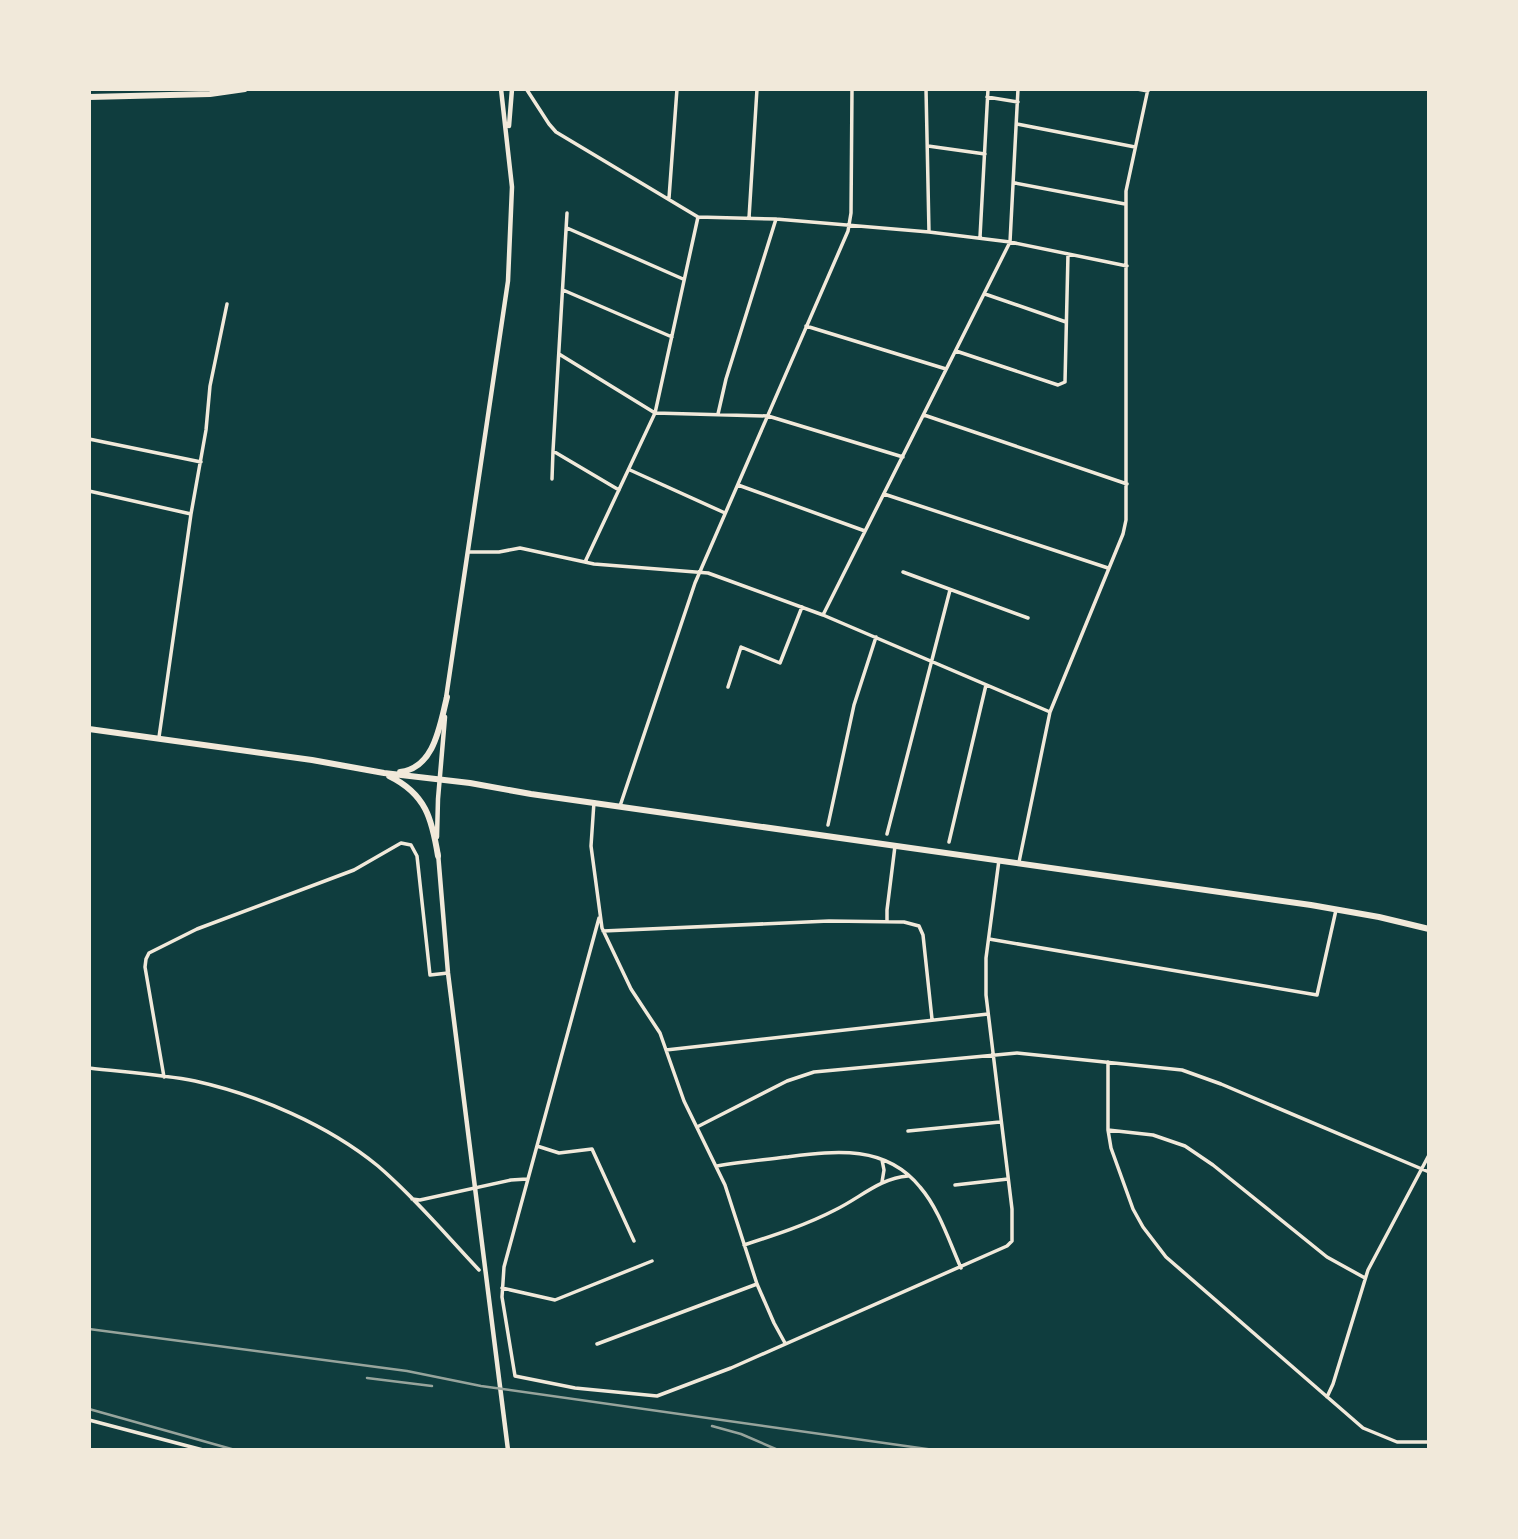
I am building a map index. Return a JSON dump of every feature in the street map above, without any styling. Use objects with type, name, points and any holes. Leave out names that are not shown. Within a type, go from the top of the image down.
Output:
[{"type":"main road","points":[[89,97],[210,93],[245,89]]},
{"type":"main road","points":[[384,773],[405,772],[423,761],[433,746],[447,697]]},
{"type":"main road","points":[[89,729],[1020,862],[1336,910],[1429,929]]},
{"type":"main road","points":[[384,773],[409,787],[422,803],[430,818],[438,856]]},
{"type":"street","points":[[501,89],[508,134],[512,209],[508,281],[447,697],[437,827],[449,973],[508,1450]]},
{"type":"street","points":[[508,134],[512,89]]},
{"type":"street","points":[[669,198],[677,89]]},
{"type":"street","points":[[749,218],[757,89]]},
{"type":"street","points":[[620,806],[700,572],[849,224],[852,89]]},
{"type":"street","points":[[926,89],[929,232]]},
{"type":"street","points":[[980,238],[988,89]]},
{"type":"street","points":[[823,615],[1010,242],[1018,89]]},
{"type":"street","points":[[1020,862],[1050,712],[1123,534],[1126,520],[1125,204],[1128,176],[1148,90],[1137,89]]},
{"type":"street","points":[[527,90],[556,131],[698,217],[776,219],[929,232],[1010,242],[1126,266]]},
{"type":"street","points":[[987,97],[1018,102]]},
{"type":"street","points":[[1017,124],[1135,147]]},
{"type":"street","points":[[928,146],[985,154]]},
{"type":"street","points":[[1014,183],[1125,204]]},
{"type":"street","points":[[552,479],[567,214]]},
{"type":"street","points":[[585,562],[655,413],[698,217]]},
{"type":"street","points":[[718,414],[726,379],[776,219]]},
{"type":"street","points":[[567,228],[684,279]]},
{"type":"street","points":[[956,351],[1060,385],[1065,380],[1068,254]]},
{"type":"street","points":[[563,290],[672,337]]},
{"type":"street","points":[[985,294],[1066,322]]},
{"type":"street","points":[[159,739],[210,386],[227,304]]},
{"type":"street","points":[[807,326],[946,369]]},
{"type":"street","points":[[559,354],[655,413],[768,416],[903,457]]},
{"type":"street","points":[[925,415],[1127,484]]},
{"type":"street","points":[[89,439],[201,462]]},
{"type":"street","points":[[553,451],[620,490]]},
{"type":"street","points":[[630,470],[725,513]]},
{"type":"street","points":[[738,485],[865,531]]},
{"type":"street","points":[[89,491],[191,514]]},
{"type":"street","points":[[884,494],[1109,568]]},
{"type":"street","points":[[469,552],[499,552],[520,548],[585,562],[700,572],[823,615],[1050,712]]},
{"type":"street","points":[[903,572],[1028,618]]},
{"type":"street","points":[[887,834],[950,590]]},
{"type":"street","points":[[728,687],[741,647],[780,663],[802,607]]},
{"type":"street","points":[[828,825],[854,705],[876,637]]},
{"type":"street","points":[[949,842],[986,685]]},
{"type":"street","points":[[594,802],[591,846],[603,932],[622,973],[655,1023],[681,1092],[717,1166],[757,1284],[785,1343]]},
{"type":"street","points":[[164,1077],[145,967],[149,953],[197,929],[354,870],[401,843],[411,845],[418,856],[430,975],[449,973]]},
{"type":"street","points":[[887,922],[895,846]]},
{"type":"street","points":[[599,918],[527,1179],[504,1267],[502,1288],[515,1376],[552,1384],[657,1396],[731,1368],[961,1268],[1012,1241],[1008,1179],[985,977],[999,860]]},
{"type":"street","points":[[989,939],[1317,995],[1336,910]]},
{"type":"street","points":[[603,932],[816,922],[887,922],[915,925],[921,930],[932,1019]]},
{"type":"street","points":[[666,1049],[988,1014]]},
{"type":"street","points":[[697,1127],[802,1075],[994,1054],[1027,1053],[1175,1069],[1201,1076],[1429,1171]]},
{"type":"street","points":[[1108,1062],[1108,1130],[1111,1148],[1133,1209],[1163,1254],[1353,1421],[1374,1434],[1397,1442],[1429,1442]]},
{"type":"street","points":[[89,1068],[194,1081],[257,1098],[291,1114],[348,1144],[376,1165],[479,1270]]},
{"type":"street","points":[[908,1132],[1000,1122]]},
{"type":"street","points":[[1108,1130],[1153,1135],[1185,1146],[1213,1165],[1327,1257],[1365,1278]]},
{"type":"street","points":[[537,1146],[559,1153],[592,1149],[634,1241]]},
{"type":"street","points":[[717,1166],[841,1151],[881,1158],[909,1176],[930,1201],[961,1268]]},
{"type":"street","points":[[1327,1397],[1365,1278],[1429,1155]]},
{"type":"street","points":[[881,1158],[884,1170],[882,1182]]},
{"type":"street","points":[[744,1245],[831,1212],[858,1199],[882,1182],[909,1176]]},
{"type":"street","points":[[412,1199],[420,1200],[527,1179]]},
{"type":"street","points":[[955,1185],[1008,1179]]},
{"type":"street","points":[[502,1288],[555,1300],[652,1261]]},
{"type":"street","points":[[597,1344],[757,1284]]},
{"type":"street","points":[[89,1420],[202,1450]]},
{"type":"railway","points":[[89,1329],[407,1371],[481,1386],[934,1450]]},
{"type":"railway","points":[[367,1378],[432,1386]]},
{"type":"railway","points":[[89,1409],[235,1450]]},
{"type":"railway","points":[[712,1426],[741,1434],[778,1450]]}]
